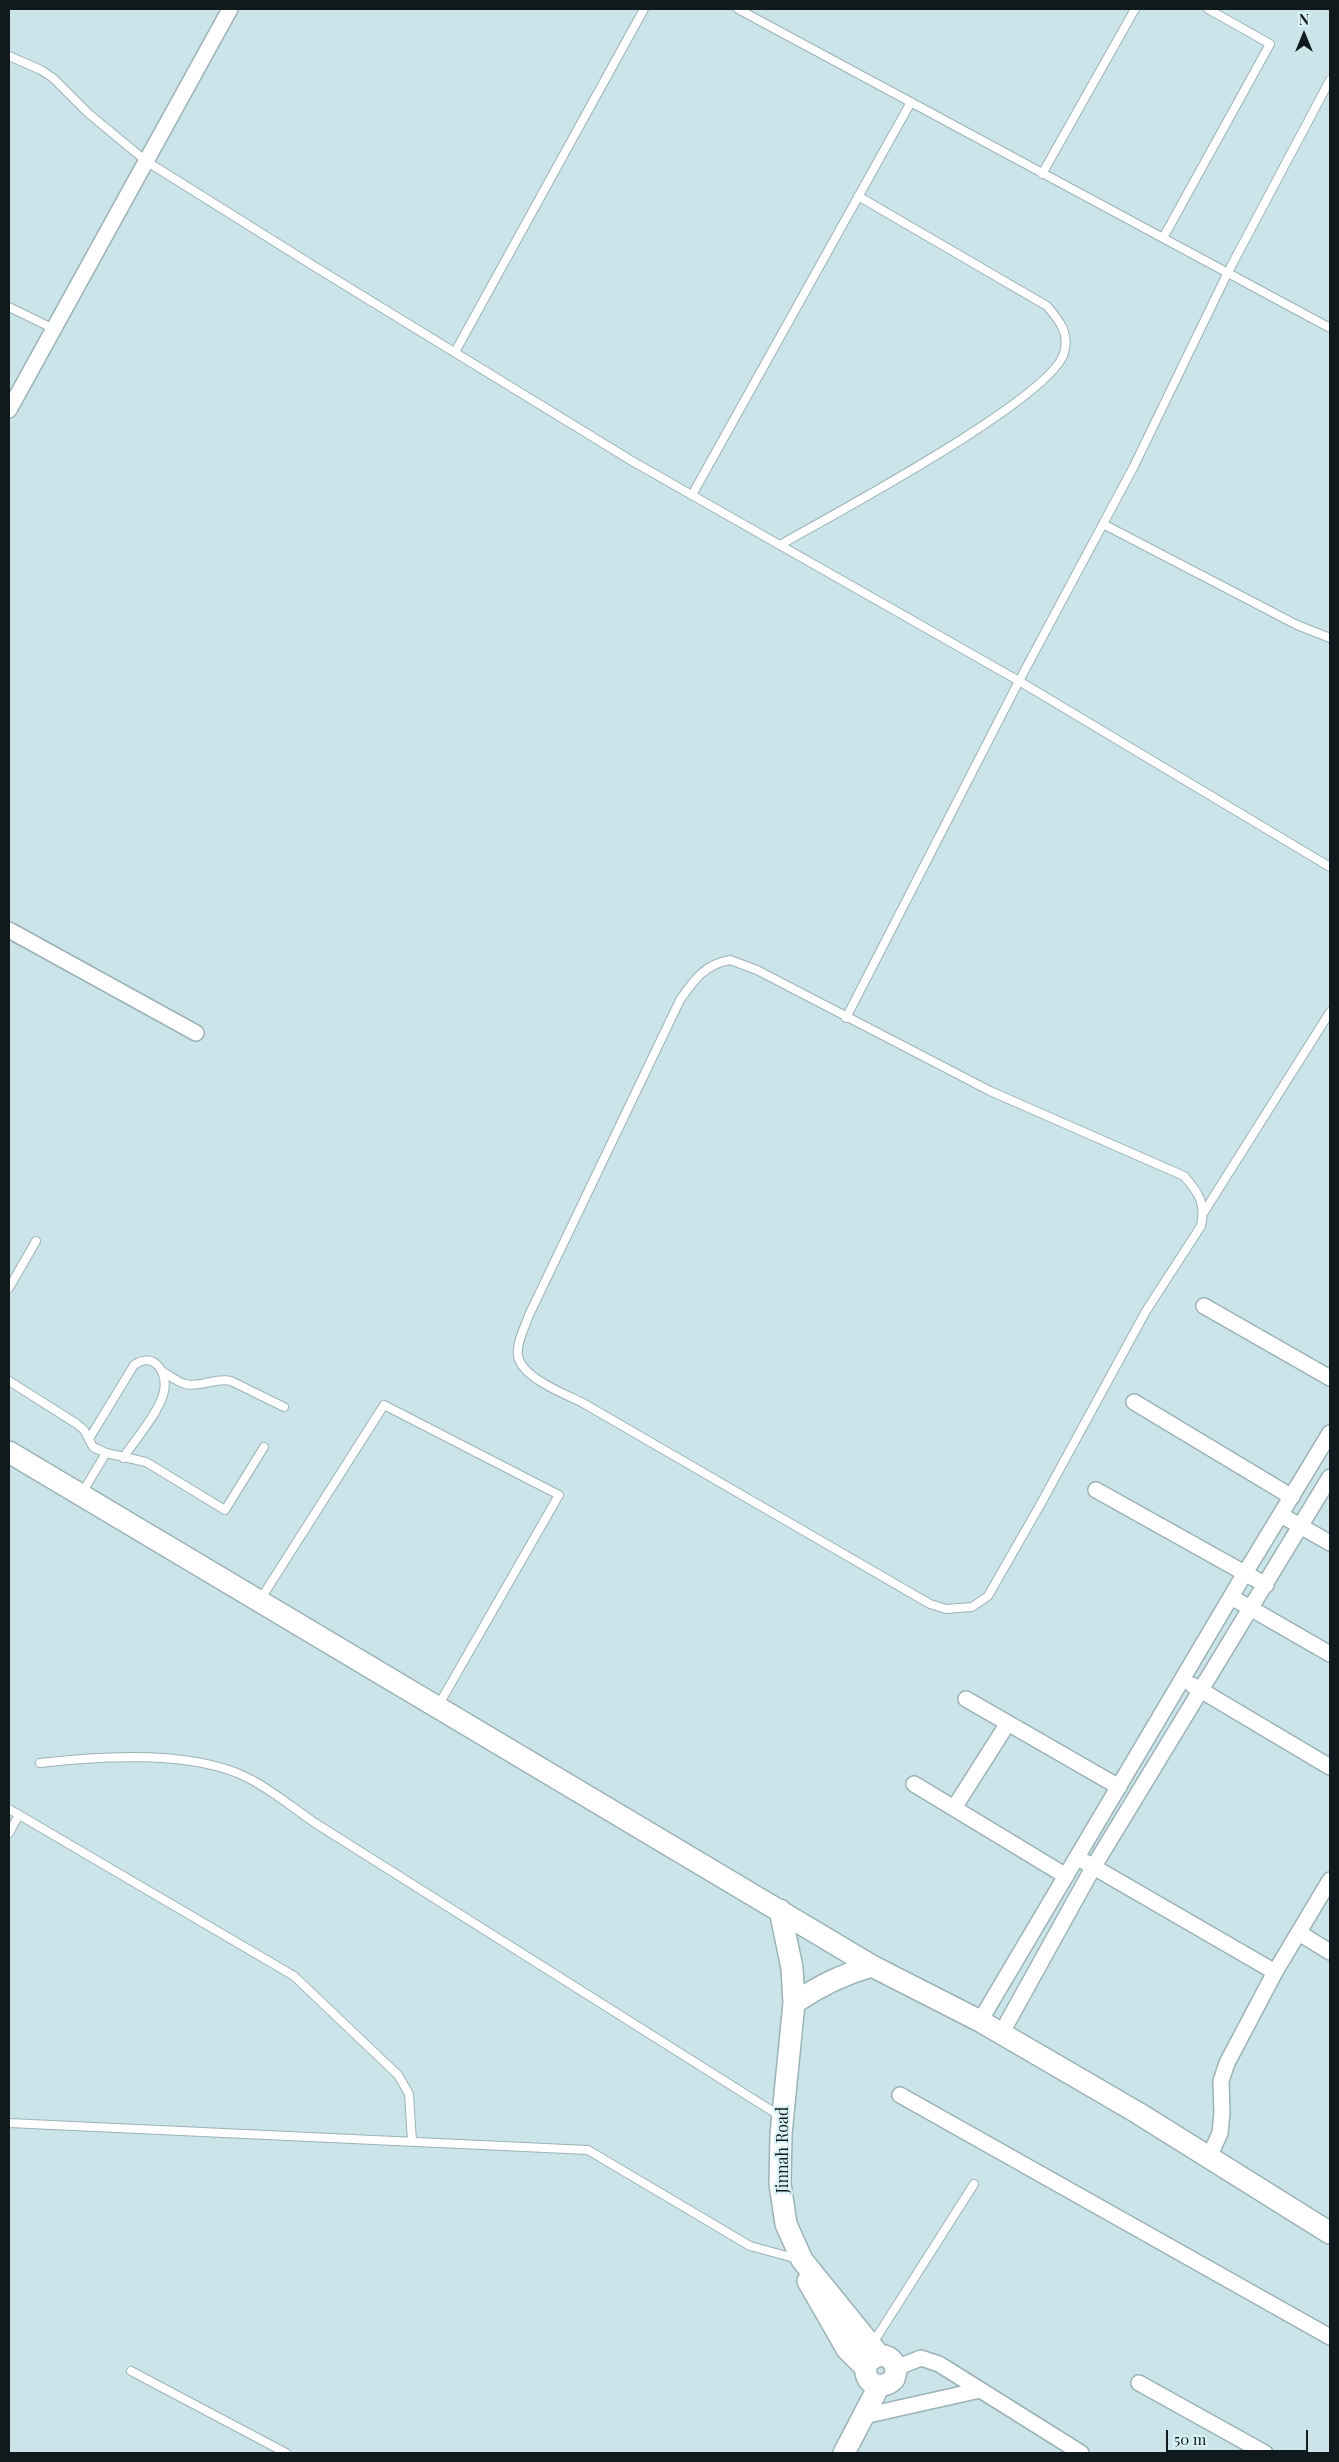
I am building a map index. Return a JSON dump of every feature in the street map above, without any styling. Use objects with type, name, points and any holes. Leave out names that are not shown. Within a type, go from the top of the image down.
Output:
[{"type":"street","points":[[9,410],[230,9]]},
{"type":"street","points":[[9,930],[196,1033]]},
{"type":"street","points":[[1204,1306],[1330,1378]]},
{"type":"street","points":[[1134,1402],[1292,1498]]},
{"type":"street","points":[[980,2021],[1330,1433]]},
{"type":"street","points":[[9,1452],[872,1966],[980,2021],[1209,2157],[1330,2233]]},
{"type":"street","points":[[1001,2034],[1094,1866],[1330,1477]]},
{"type":"street","points":[[1096,1490],[1266,1585]]},
{"type":"street","points":[[1281,1515],[1330,1543]]},
{"type":"street","points":[[1231,1597],[1330,1654]]},
{"type":"street","points":[[1182,1679],[1330,1767]]},
{"type":"street","points":[[966,1699],[1119,1787]]},
{"type":"street","points":[[954,1808],[1008,1723]]},
{"type":"street","points":[[914,1784],[1066,1876]]},
{"type":"street","points":[[1077,1858],[1094,1866],[1275,1972]]},
{"type":"street","points":[[1209,2157],[1221,2128],[1223,2073],[1275,1972],[1330,1880]]},
{"type":"street","name":"Jinnah Road","points":[[780,1910],[792,1968],[794,2003],[782,2117],[780,2184],[786,2224],[818,2302],[847,2349],[873,2367]]},
{"type":"street","points":[[1299,1933],[1330,1952]]},
{"type":"street","points":[[794,2003],[816,1988],[842,1975],[872,1966]]},
{"type":"street","points":[[900,2095],[1330,2337]]},
{"type":"street","points":[[844,2453],[864,2416],[873,2367],[890,2358],[896,2368],[921,2358],[939,2364],[1080,2453]]},
{"type":"street","points":[[1139,2383],[1265,2453]]},
{"type":"street","points":[[864,2416],[980,2390]]},
{"type":"lane","points":[[455,352],[644,9]]},
{"type":"lane","points":[[738,9],[1330,328]]},
{"type":"lane","points":[[1042,174],[1135,9]]},
{"type":"lane","points":[[1163,238],[1270,44],[1208,9]]},
{"type":"lane","points":[[9,56],[41,70],[53,78],[88,113],[146,161],[632,461],[1019,681],[1330,867]]},
{"type":"lane","points":[[846,1018],[1019,681],[1134,466],[1228,272],[1330,80]]},
{"type":"lane","points":[[692,495],[911,102]]},
{"type":"lane","points":[[780,545],[959,442],[1048,377],[1064,353],[1066,337],[1061,323],[1046,306],[858,196]]},
{"type":"lane","points":[[9,307],[54,329]]},
{"type":"lane","points":[[1103,524],[1297,625],[1330,638]]},
{"type":"lane","points":[[1204,1212],[1198,1193],[1184,1176],[990,1091],[737,961],[721,961],[698,975],[680,1000],[530,1315],[519,1347],[518,1356],[522,1366],[540,1381],[583,1403],[930,1604],[946,1609],[972,1608],[988,1596],[1138,1326],[1201,1226],[1204,1212],[1330,1012]]},
{"type":"lane","points":[[9,1288],[36,1241]]},
{"type":"lane","points":[[89,1439],[134,1365],[140,1361],[150,1360],[159,1366],[166,1382],[160,1403],[123,1458]]},
{"type":"lane","points":[[163,1372],[185,1384],[202,1384],[225,1380],[284,1407]]},
{"type":"lane","points":[[9,1381],[77,1424],[84,1430],[93,1447],[123,1458],[146,1462],[225,1510],[264,1447]]},
{"type":"lane","points":[[259,1602],[384,1405],[559,1495],[437,1708]]},
{"type":"lane","points":[[81,1495],[106,1453]]},
{"type":"lane","points":[[40,1763],[88,1757],[155,1758],[211,1765],[248,1778],[315,1823],[782,2117]]},
{"type":"lane","points":[[9,1809],[294,1976],[398,2075],[409,2094],[412,2141]]},
{"type":"lane","points":[[9,1833],[19,1815]]},
{"type":"lane","points":[[9,2123],[588,2150],[750,2246],[802,2260]]},
{"type":"lane","points":[[873,2367],[974,2184]]},
{"type":"lane","points":[[131,2371],[286,2453]]}]
